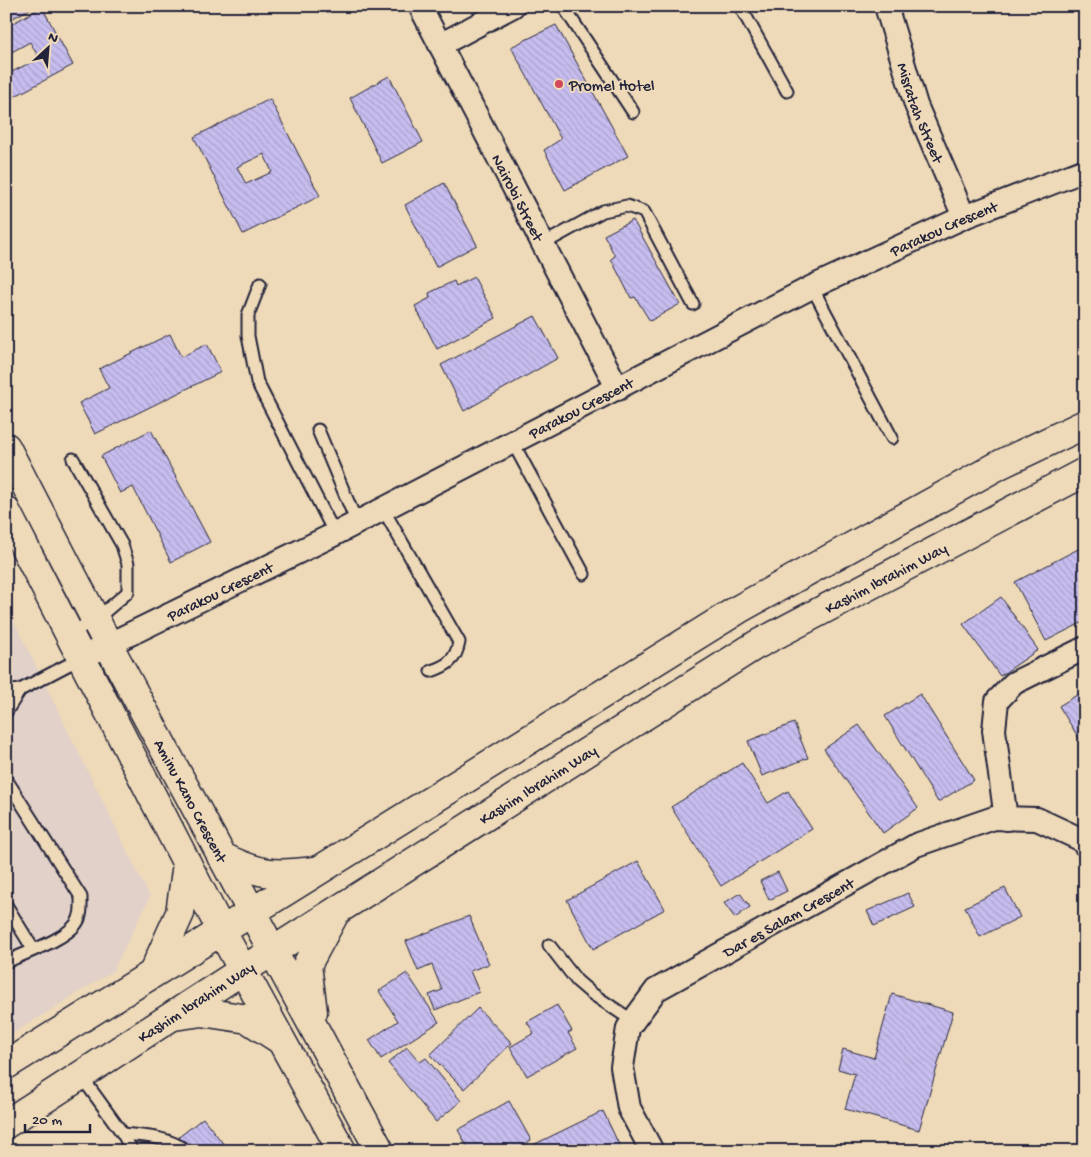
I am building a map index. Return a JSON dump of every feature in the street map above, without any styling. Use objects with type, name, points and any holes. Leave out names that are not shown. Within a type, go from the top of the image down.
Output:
[{"type":"main road","points":[[6,1065],[153,973],[252,914],[739,609],[1001,464],[1085,424]]},
{"type":"main road","name":"Aminu Kano Crescent","points":[[6,448],[95,620],[380,1151]]},
{"type":"main road","name":"Kashim Ibrahim Way","points":[[6,1124],[243,970],[756,645],[1085,472]]},
{"type":"main road","points":[[6,512],[222,932],[342,1151]]},
{"type":"main road","points":[[222,856],[258,873],[285,875],[322,870]]},
{"type":"main road","points":[[153,973],[180,913],[187,864]]},
{"type":"main road","points":[[315,1029],[307,965],[337,911]]},
{"type":"main road","points":[[173,1016],[202,1012],[248,1019],[282,1041]]},
{"type":"street","name":"Nairobi Street","points":[[420,6],[618,389]]},
{"type":"street","points":[[440,45],[513,6]]},
{"type":"street","name":"Misratah Street","points":[[886,6],[916,105],[964,217]]},
{"type":"street","name":"Parakou Crescent","points":[[81,658],[109,646],[357,523],[812,287],[964,217],[1085,170]]},
{"type":"street","points":[[1006,819],[994,730],[997,701],[1014,683],[1085,648]]},
{"type":"street","name":"Dar es Salam Crescent","points":[[652,1151],[629,1108],[622,1067],[628,1028],[656,990],[916,845],[994,818],[1037,819],[1080,840],[1085,845]]},
{"type":"lane","points":[[563,6],[633,112]]},
{"type":"lane","points":[[740,6],[787,91]]},
{"type":"lane","points":[[543,244],[603,211],[627,206],[644,212],[694,304]]},
{"type":"lane","points":[[260,284],[248,315],[248,336],[257,382],[335,534]]},
{"type":"lane","points":[[812,287],[892,438]]},
{"type":"lane","points":[[318,430],[357,523]]},
{"type":"lane","points":[[513,443],[584,574]]},
{"type":"lane","points":[[68,634],[95,620],[128,592],[128,564],[122,545],[73,459]]},
{"type":"lane","points":[[383,509],[459,642],[458,652],[451,662],[430,671]]},
{"type":"lane","points":[[6,692],[20,690],[81,658]]},
{"type":"lane","points":[[6,712],[20,690]]},
{"type":"lane","points":[[6,779],[81,897],[82,912],[76,924],[61,936],[6,962]]},
{"type":"lane","points":[[6,905],[33,949]]},
{"type":"lane","points":[[549,944],[577,981],[591,993],[633,1021]]},
{"type":"lane","points":[[81,1076],[124,1134],[132,1151]]},
{"type":"lane","points":[[124,1134],[157,1137],[177,1143],[187,1151]]},
{"type":"shaded area","points":[[6,605],[150,897],[113,971],[6,1038]]},
{"type":"building","points":[[6,6],[35,6],[6,22]]},
{"type":"building","points":[[42,7],[73,65],[6,101],[6,75],[39,58],[30,42],[6,55],[6,27]]},
{"type":"building","name":"Promel Hotel","points":[[556,25],[628,156],[565,190],[544,150],[561,139],[511,47]]},
{"type":"building","points":[[389,76],[423,142],[382,163],[350,98]]},
{"type":"building","points":[[270,99],[320,196],[243,234],[194,137]],"holes":[[[264,154],[272,172],[246,184],[237,167]]]},
{"type":"building","points":[[444,183],[477,245],[436,267],[405,205]]},
{"type":"building","points":[[633,220],[680,304],[650,321],[635,297],[631,298],[611,259],[615,256],[604,235]]},
{"type":"building","points":[[474,277],[496,318],[437,349],[415,306],[430,298],[429,293],[454,281],[456,286]]},
{"type":"building","points":[[535,316],[558,358],[464,411],[441,365]]},
{"type":"building","points":[[170,334],[181,357],[207,344],[221,372],[95,434],[79,403],[109,388],[99,369]]},
{"type":"building","points":[[151,430],[210,542],[171,562],[133,487],[120,493],[101,456]]},
{"type":"building","points":[[1082,547],[1085,552],[1085,621],[1046,641],[1015,582]]},
{"type":"building","points":[[1001,597],[1038,650],[1000,676],[963,624]]},
{"type":"building","points":[[1085,690],[1085,748],[1059,706]]},
{"type":"building","points":[[920,694],[974,780],[938,802],[885,716]]},
{"type":"building","points":[[794,723],[808,758],[762,776],[748,741]]},
{"type":"building","points":[[859,725],[918,808],[883,833],[824,749]]},
{"type":"building","points":[[742,763],[768,803],[788,791],[812,829],[721,886],[671,807]]},
{"type":"building","points":[[638,861],[665,909],[593,949],[567,900]]},
{"type":"building","points":[[778,872],[787,891],[769,900],[760,881]]},
{"type":"building","points":[[1005,888],[1020,917],[980,937],[965,907]]},
{"type":"building","points":[[740,893],[750,907],[735,918],[724,903]]},
{"type":"building","points":[[908,893],[915,907],[874,926],[867,911]]},
{"type":"building","points":[[469,916],[489,964],[470,971],[479,992],[435,1010],[429,995],[442,990],[432,965],[418,971],[406,941]]},
{"type":"building","points":[[407,973],[439,1022],[381,1059],[369,1040],[398,1021],[379,991]]},
{"type":"building","points":[[892,994],[953,1012],[919,1130],[845,1109],[855,1074],[838,1069],[843,1049],[874,1058]]},
{"type":"building","points":[[557,1005],[572,1031],[568,1033],[577,1048],[527,1076],[510,1047],[534,1033],[527,1022]]},
{"type":"building","points":[[478,1008],[512,1043],[464,1089],[430,1055]]},
{"type":"building","points":[[407,1047],[420,1062],[426,1058],[461,1101],[436,1122],[388,1063]]},
{"type":"building","points":[[509,1101],[531,1140],[513,1151],[470,1151],[458,1130]]},
{"type":"building","points":[[603,1111],[622,1151],[536,1151],[533,1145]]},
{"type":"building","points":[[203,1118],[229,1151],[190,1151],[179,1137]]},
{"type":"place","name":"Promel Hotel","points":[[559,84]]}]
